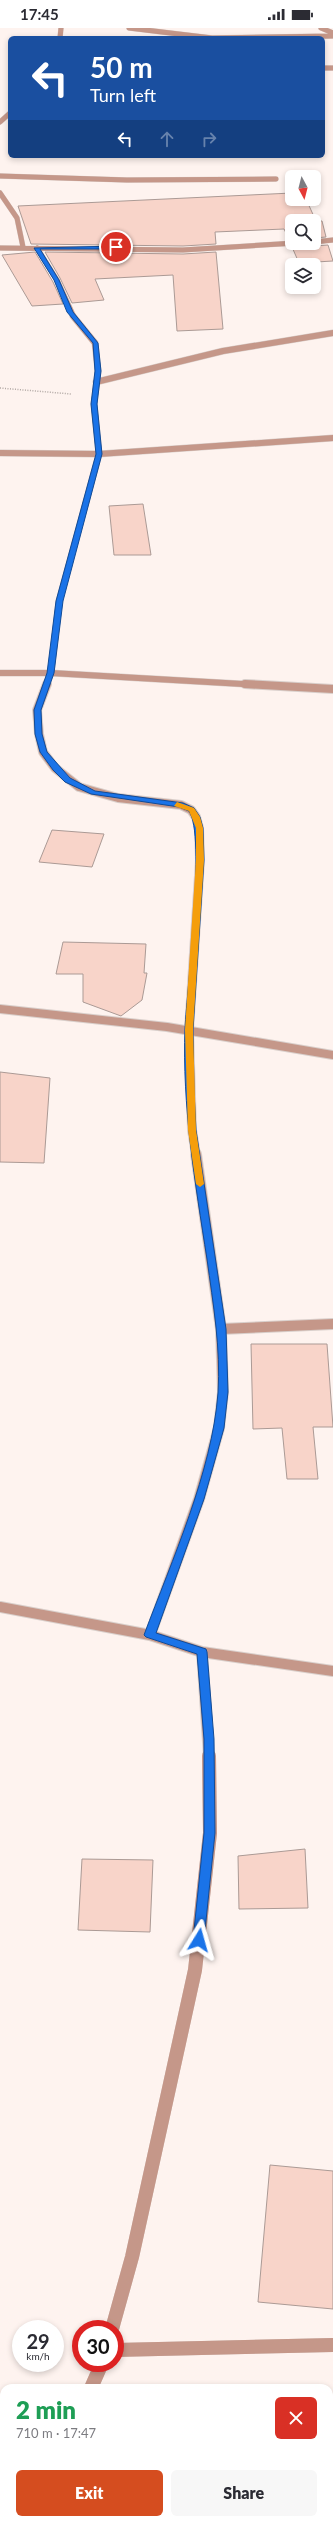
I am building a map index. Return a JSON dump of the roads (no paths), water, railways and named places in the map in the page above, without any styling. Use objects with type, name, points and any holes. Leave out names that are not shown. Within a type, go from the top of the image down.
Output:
[{"type":"street","points":[[129,28],[195,36]]},
{"type":"street","points":[[321,28],[333,35]]},
{"type":"street","points":[[293,36],[333,35]]},
{"type":"street","points":[[0,122],[8,115]]},
{"type":"street","points":[[0,176],[127,180],[276,178]]},
{"type":"street","points":[[0,193],[16,211],[22,231],[23,247]]},
{"type":"street","points":[[321,241],[333,240]]},
{"type":"street","points":[[0,248],[23,247],[183,250],[285,244]]},
{"type":"street","points":[[37,248],[56,280],[70,312],[95,343],[98,362],[95,395],[95,425],[99,454],[59,601],[51,673],[37,710],[39,734],[43,752],[55,768],[79,787],[94,793],[181,805],[191,810],[196,817],[200,860],[189,1030],[192,1130],[221,1329],[223,1392],[219,1428],[199,1499],[150,1635]]},
{"type":"street","points":[[96,382],[223,351],[333,333]]},
{"type":"street","points":[[0,453],[99,454],[333,438]]},
{"type":"street","points":[[0,673],[51,673],[333,689]]},
{"type":"street","points":[[0,1009],[45,1012],[189,1030],[333,1055]]},
{"type":"street","points":[[221,1329],[333,1324]]},
{"type":"street","points":[[0,1607],[150,1635],[202,1652],[333,1670]]},
{"type":"street","points":[[114,2320],[132,2257],[195,1970],[210,1833],[209,1739],[202,1652]]},
{"type":"street","points":[[124,2350],[333,2345]]},
{"type":"street","points":[[93,2384],[98,2372]]}]
